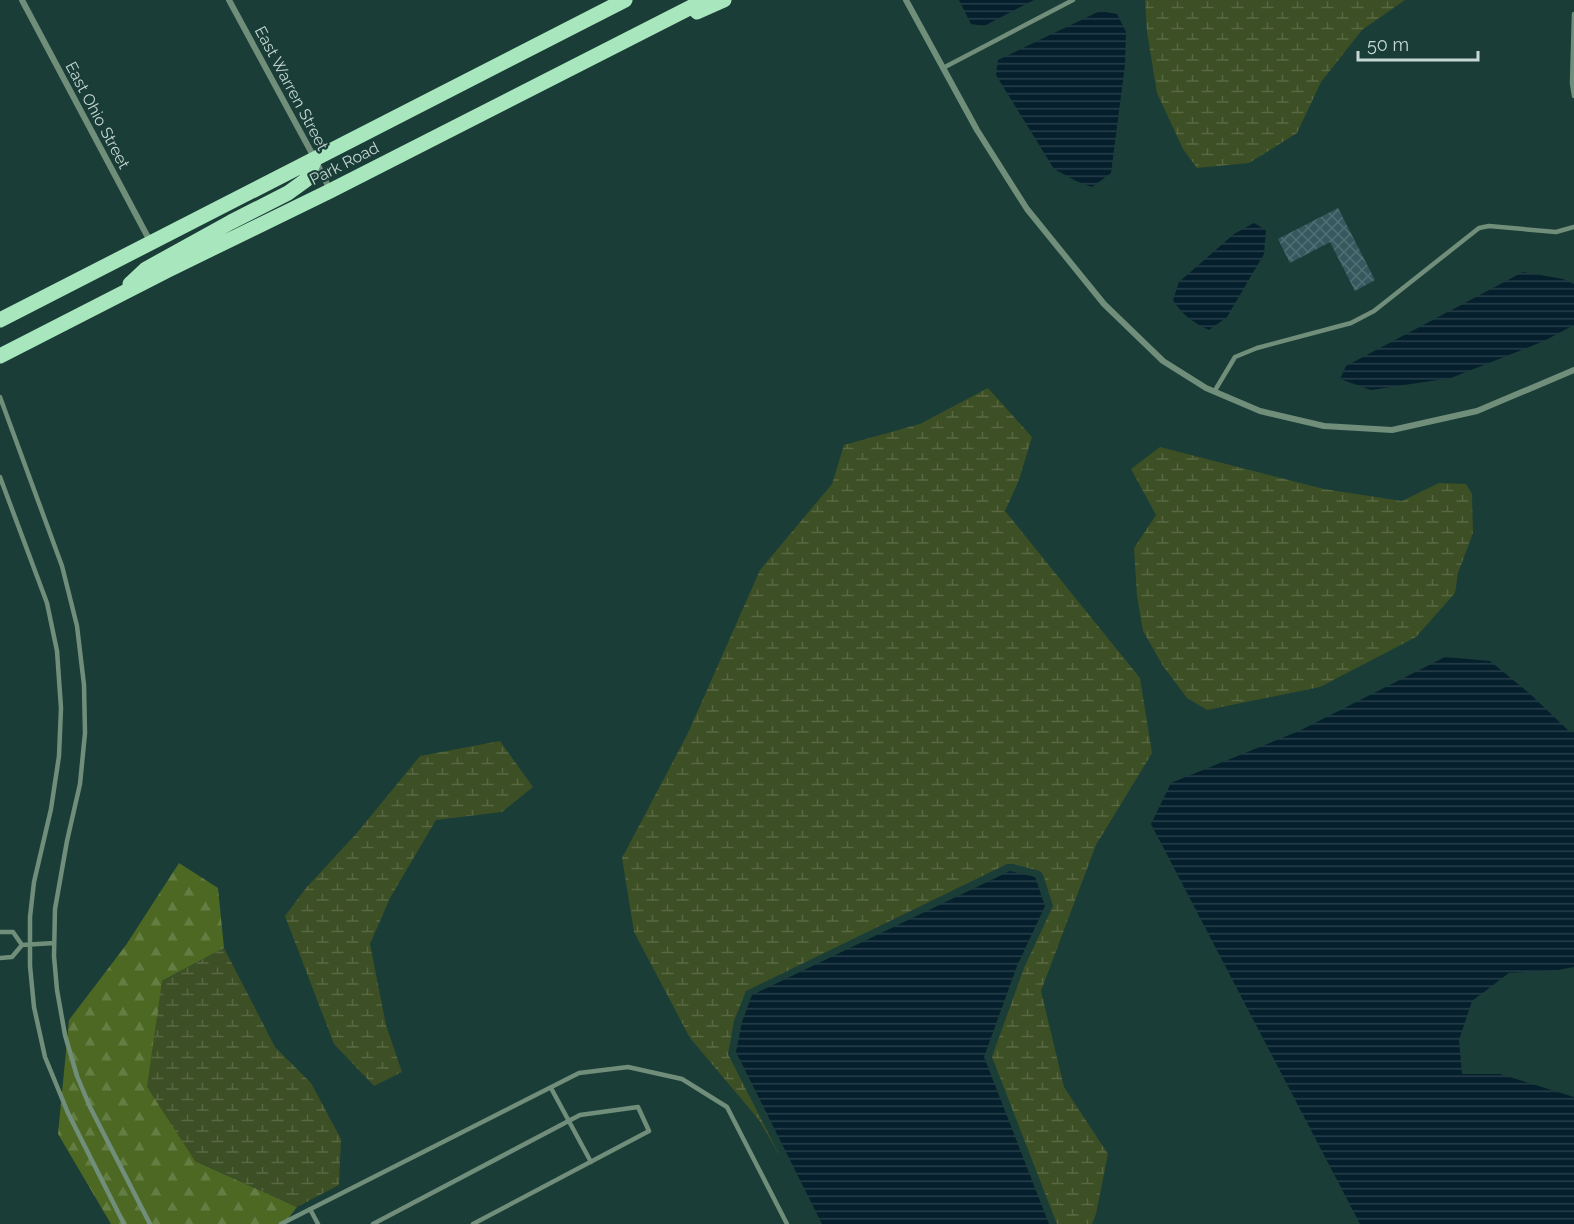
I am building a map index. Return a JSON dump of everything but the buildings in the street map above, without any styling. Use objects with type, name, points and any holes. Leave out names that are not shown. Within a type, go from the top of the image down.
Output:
[{"type":"main road","name":"Park Road","points":[[0,320],[626,0]]},
{"type":"main road","points":[[652,27],[687,0]]},
{"type":"main road","name":"Park Road","points":[[0,356],[705,0]]},
{"type":"main road","points":[[652,27],[724,0]]},
{"type":"main road","points":[[115,298],[146,269],[288,193],[306,180],[315,159]]},
{"type":"street","name":"East Ohio Street","points":[[22,0],[151,243]]},
{"type":"street","name":"East Warren Street","points":[[229,0],[330,190]]},
{"type":"street","points":[[906,0],[977,130],[1027,209],[1104,304],[1163,361],[1206,388],[1260,411],[1324,426],[1392,430],[1478,411],[1574,370]]},
{"type":"lane","points":[[943,68],[1073,0]]},
{"type":"lane","points":[[1574,14],[1572,83],[1574,96]]},
{"type":"lane","points":[[1214,392],[1235,357],[1257,348],[1351,323],[1374,311],[1479,228],[1489,226],[1556,232],[1574,227]]},
{"type":"lane","points":[[0,397],[62,566],[77,626],[84,685],[85,733],[80,784],[55,909],[54,943],[57,990],[65,1035],[77,1076],[90,1107],[150,1224]]},
{"type":"lane","points":[[0,477],[47,603],[57,651],[61,708],[57,767],[51,809],[34,882],[30,917],[30,966],[34,1007],[45,1057],[68,1113],[124,1224]]},
{"type":"lane","points":[[0,932],[13,932],[22,945]]},
{"type":"lane","points":[[22,945],[54,943]]},
{"type":"lane","points":[[0,958],[12,957],[22,945]]},
{"type":"lane","points":[[281,1224],[579,1073],[628,1067],[682,1079],[727,1107],[787,1224]]},
{"type":"lane","points":[[550,1088],[591,1162]]},
{"type":"lane","points":[[373,1224],[580,1115],[638,1107],[649,1131],[473,1224]]},
{"type":"lane","points":[[310,1209],[318,1224]]},
{"type":"green space","points":[[1145,0],[1405,0],[1362,30],[1321,82],[1297,133],[1249,163],[1197,168],[1183,149],[1157,93],[1147,32]]},
{"type":"green space","points":[[988,388],[1032,437],[1019,480],[1005,511],[1140,678],[1152,753],[1096,845],[1041,991],[1064,1087],[1108,1154],[1092,1224],[1057,1224],[992,1057],[1024,968],[1053,906],[1040,871],[1007,864],[746,991],[734,1021],[728,1054],[781,1158],[759,1120],[690,1038],[634,932],[622,858],[688,733],[760,570],[832,484],[844,445],[920,424]]},
{"type":"green space","points":[[1160,447],[1324,489],[1402,501],[1439,483],[1466,484],[1472,494],[1473,533],[1458,573],[1455,593],[1416,637],[1320,687],[1207,710],[1187,698],[1163,666],[1143,631],[1137,596],[1134,548],[1156,515],[1131,469]]},
{"type":"green space","points":[[500,741],[533,787],[502,812],[436,820],[390,898],[370,944],[386,1025],[402,1072],[374,1086],[334,1044],[285,916],[306,888],[356,834],[420,756]]},
{"type":"green space","points":[[179,863],[218,888],[224,948],[162,981],[195,1161],[297,1207],[284,1224],[111,1224],[58,1134],[69,1020],[126,945]]},
{"type":"green space","points":[[224,948],[275,1047],[311,1083],[341,1139],[339,1185],[297,1207],[195,1161],[147,1087],[162,981]]},
{"type":"water","points":[[959,0],[1034,0],[984,26],[971,24]]},
{"type":"water","points":[[1100,11],[1117,14],[1126,32],[1125,65],[1111,173],[1092,187],[1054,169],[996,75],[998,60]]},
{"type":"water","points":[[1254,223],[1266,230],[1264,254],[1227,317],[1209,330],[1189,318],[1173,300],[1179,282],[1234,234]]},
{"type":"water","points":[[1523,272],[1563,279],[1574,284],[1574,325],[1544,341],[1451,378],[1371,390],[1340,379],[1346,366]]},
{"type":"water","points":[[1445,657],[1490,661],[1529,693],[1569,731],[1574,732],[1574,967],[1509,973],[1472,1001],[1459,1040],[1462,1074],[1500,1074],[1574,1097],[1574,1224],[1360,1224],[1151,824],[1171,783],[1299,731]]},
{"type":"water","points":[[1010,871],[1035,877],[1045,906],[1017,966],[984,1057],[1049,1224],[822,1224],[736,1052],[742,1022],[752,995]]}]
